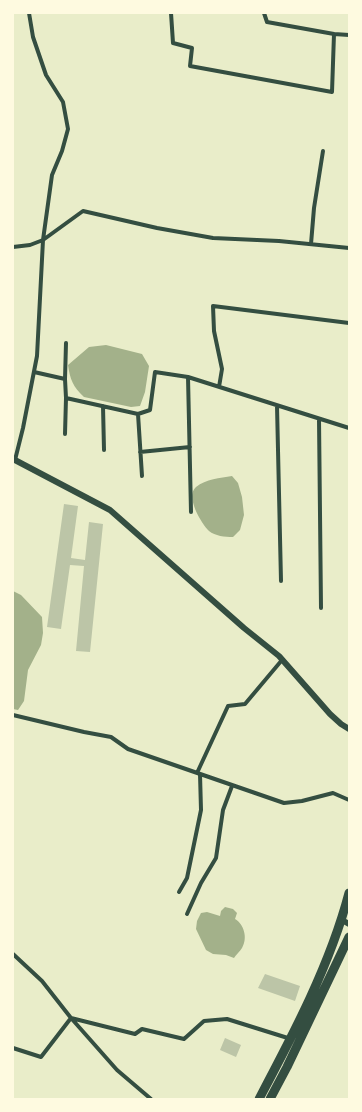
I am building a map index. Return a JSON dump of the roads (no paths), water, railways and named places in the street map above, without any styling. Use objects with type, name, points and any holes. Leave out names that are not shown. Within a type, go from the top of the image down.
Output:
[{"type":"highway","points":[[259,1099],[346,922],[349,893]]},
{"type":"highway","points":[[270,1099],[348,942]]},
{"type":"street","points":[[29,13],[33,37],[46,75],[63,102],[68,129],[62,151],[52,175],[42,240],[37,356],[23,428],[14,460],[110,510],[282,660],[330,714],[349,729]]},
{"type":"street","points":[[171,13],[173,43],[192,48],[190,66],[332,92],[334,34]]},
{"type":"street","points":[[264,13],[267,22],[334,34],[349,35]]},
{"type":"street","points":[[311,244],[314,208],[323,151]]},
{"type":"street","points":[[13,247],[30,245],[42,240],[83,211],[157,228],[213,238],[279,241],[349,248]]},
{"type":"street","points":[[219,387],[222,369],[214,330],[213,306],[349,323]]},
{"type":"street","points":[[65,434],[66,342]]},
{"type":"street","points":[[34,372],[65,379]]},
{"type":"street","points":[[66,398],[138,414],[150,410],[155,372],[188,377],[349,428]]},
{"type":"street","points":[[188,377],[191,512]]},
{"type":"street","points":[[103,406],[104,450]]},
{"type":"street","points":[[277,406],[281,581]]},
{"type":"street","points":[[138,414],[142,476]]},
{"type":"street","points":[[319,419],[321,608]]},
{"type":"street","points":[[140,452],[190,447]]},
{"type":"street","points":[[179,892],[187,878],[201,810],[199,774],[228,706],[245,704],[282,660]]},
{"type":"street","points":[[13,715],[111,737],[128,749],[284,803],[302,801],[333,792],[349,800]]},
{"type":"street","points":[[186,914],[216,858],[223,810],[232,786]]},
{"type":"street","points":[[13,954],[42,981],[71,1018],[117,1070],[151,1099]]},
{"type":"street","points":[[71,1018],[135,1034],[142,1029],[184,1039],[204,1021],[227,1019],[299,1042]]},
{"type":"street","points":[[13,1048],[41,1057],[71,1018]]}]
